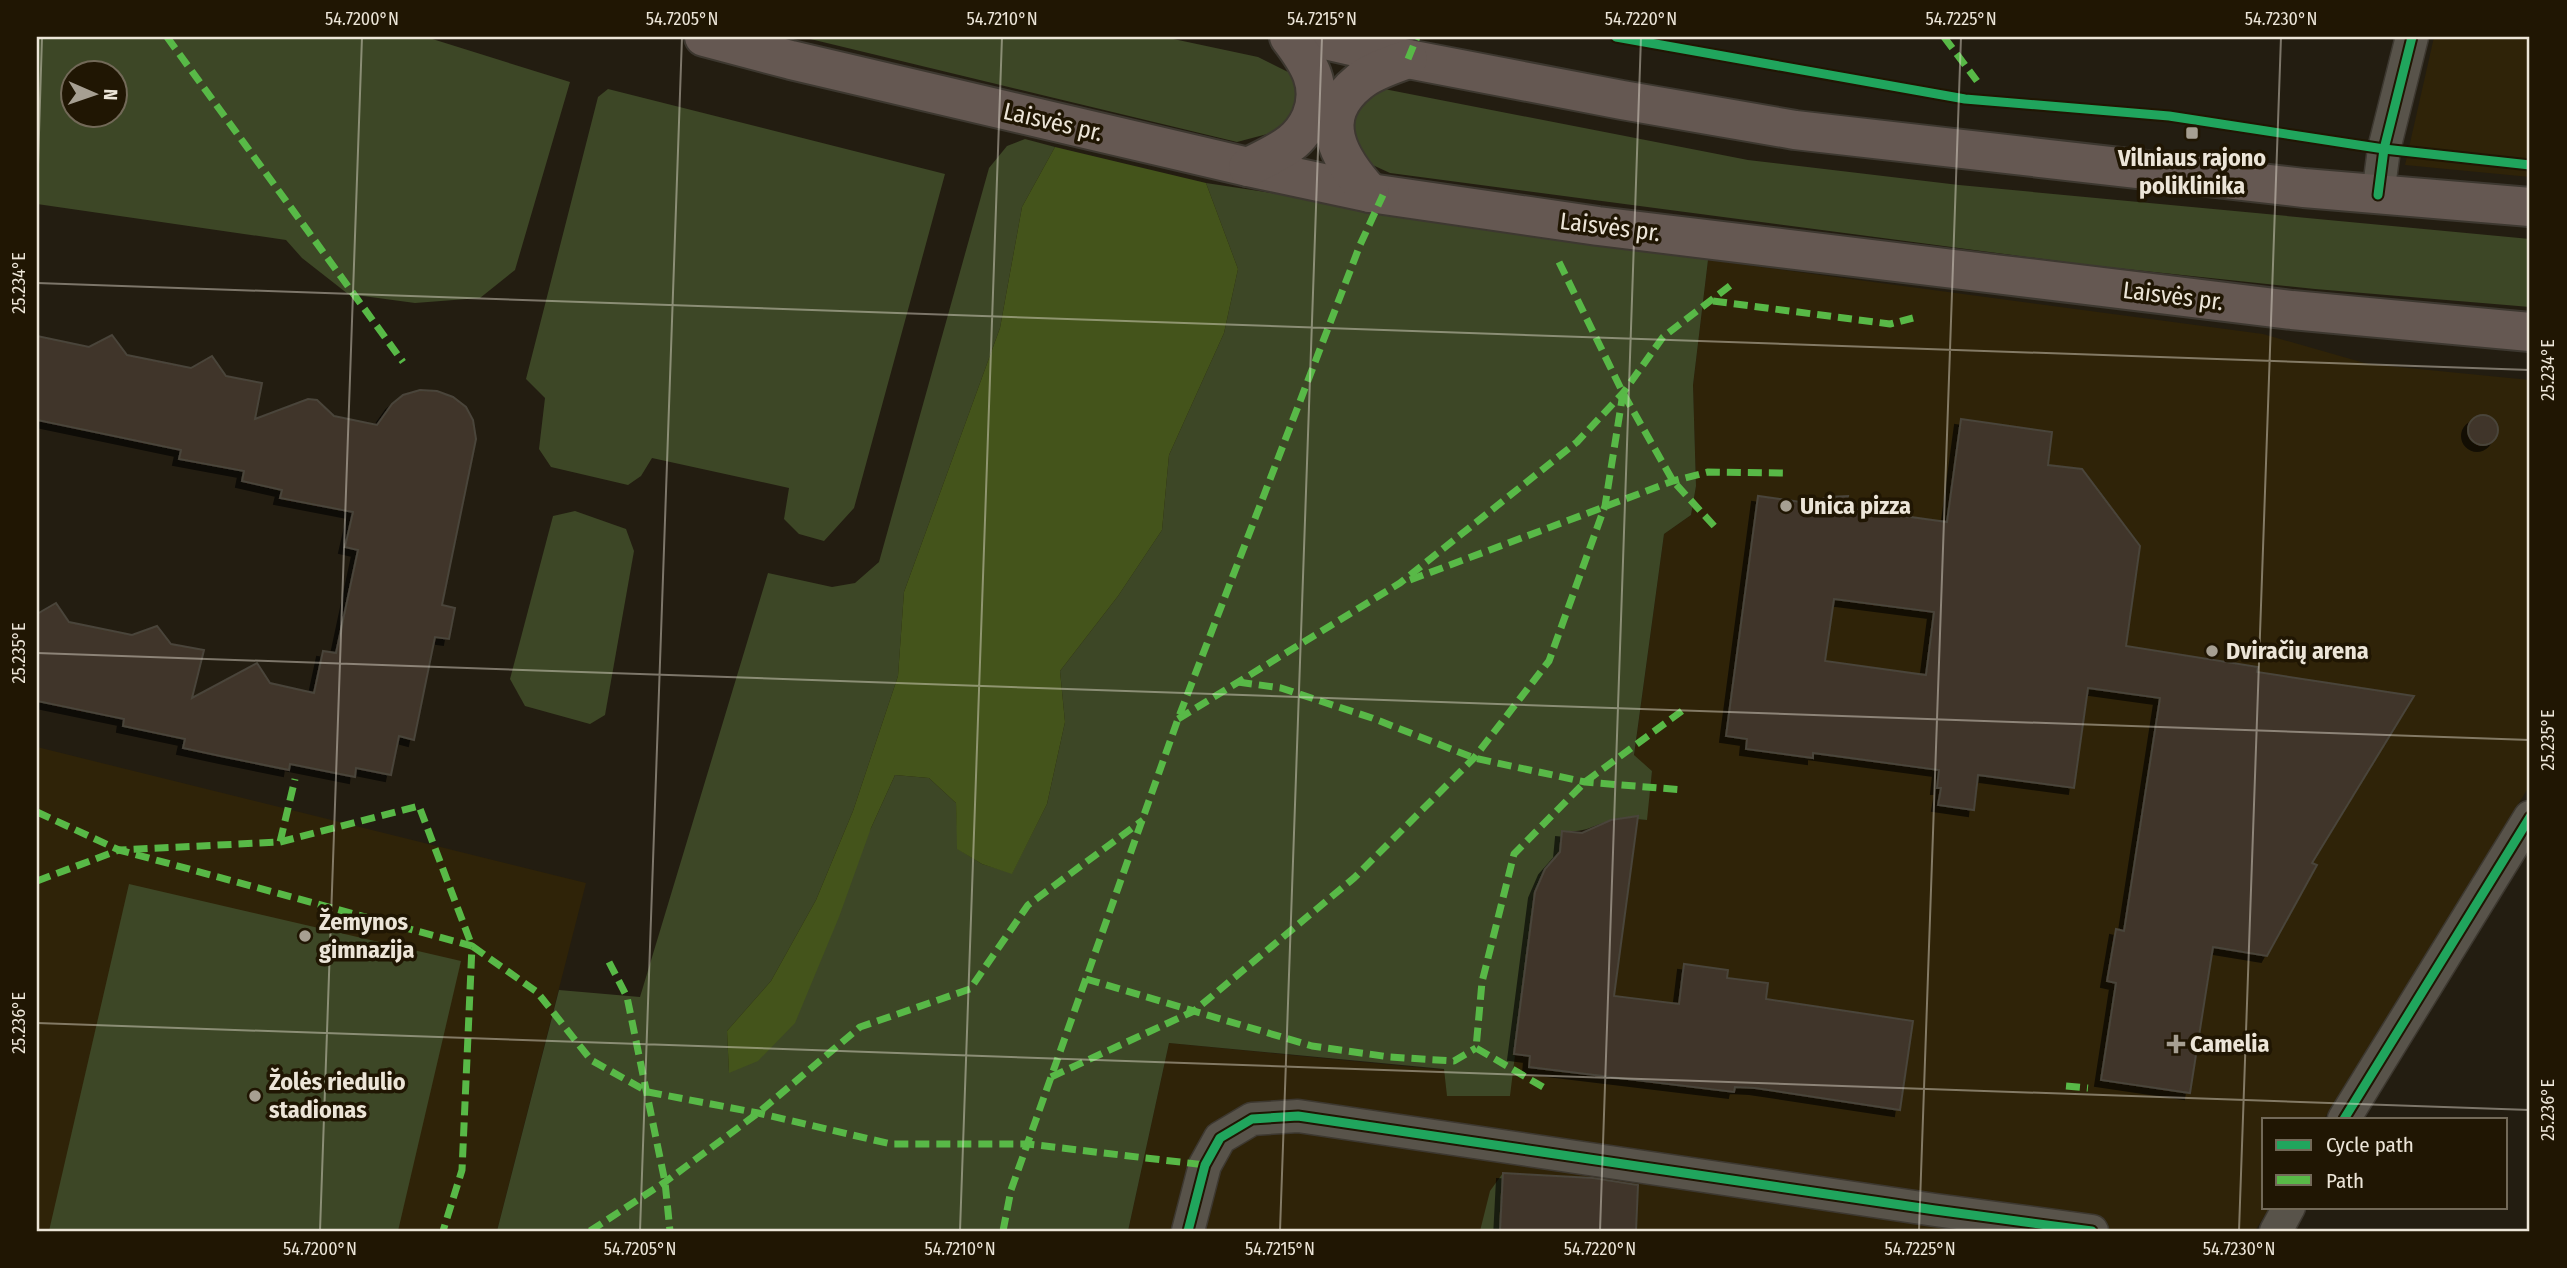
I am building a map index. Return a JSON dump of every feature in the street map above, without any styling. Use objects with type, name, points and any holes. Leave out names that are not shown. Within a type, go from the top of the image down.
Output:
[{"type":"main road","name":"Laisvės pr.","points":[[704,37],[791,60],[1370,193],[1598,226],[1981,273],[2292,310],[2530,332]]},
{"type":"main road","points":[[1248,167],[1293,142],[1308,124],[1315,107],[1317,86],[1311,70],[1289,37]]},
{"type":"main road","points":[[1312,37],[1408,59],[1796,130],[2378,195],[2530,207]]},
{"type":"main road","points":[[1370,193],[1340,156],[1335,135],[1336,115],[1347,94],[1360,81],[1408,59]]},
{"type":"street","points":[[2378,195],[2384,149],[2412,37]]},
{"type":"street","points":[[2345,1118],[2530,817]]},
{"type":"street","points":[[1188,1231],[1205,1165],[1220,1138],[1252,1119],[1298,1116],[2092,1231]]},
{"type":"street","points":[[2276,1231],[2288,1208]]},
{"type":"shaded area","points":[[2434,37],[2530,37],[2530,177],[2405,165]]},
{"type":"shaded area","points":[[1708,260],[2263,334],[2368,364],[2530,380],[2530,785],[2325,1118],[2262,1118],[2262,1208],[2269,1208],[2255,1231],[1128,1231],[1169,1043],[1444,1070],[1514,1054],[1535,892],[1562,831],[1582,833],[1611,820],[1646,820],[1652,771],[1634,756],[1664,534],[1691,515],[1696,486],[1693,385]]},
{"type":"shaded area","name":"Žemynos gimnazija","points":[[37,747],[586,883],[497,1231],[37,1231]]},
{"type":"green space","points":[[37,37],[426,37],[570,82],[515,270],[480,298],[415,303],[348,294],[302,258],[286,240],[37,204]]},
{"type":"green space","points":[[802,37],[1164,37],[1258,57],[1290,73],[1296,90],[1295,116],[1275,132],[1237,142]]},
{"type":"green space","points":[[1379,88],[1748,160],[1959,185],[2530,239],[2530,307],[2315,289],[2088,265],[1390,173],[1366,162],[1351,138],[1356,106]]},
{"type":"green space","points":[[608,89],[945,174],[854,508],[824,541],[799,534],[784,519],[789,488],[652,458],[641,476],[628,485],[551,467],[539,449],[545,398],[526,379],[598,97]]},
{"type":"green space","points":[[1025,139],[1055,147],[1022,207],[1000,328],[904,592],[898,676],[853,811],[816,900],[771,981],[727,1031],[729,1072],[871,828],[895,775],[929,778],[956,803],[958,849],[982,864],[1012,873],[1047,804],[1065,722],[1060,671],[1118,596],[1162,530],[1169,455],[1224,333],[1238,269],[1206,183],[1708,260],[1693,385],[1696,486],[1691,515],[1664,534],[1634,755],[1652,771],[1647,820],[1616,819],[1583,830],[1562,831],[1560,852],[1545,869],[1535,892],[1510,1096],[1447,1096],[1444,1069],[1169,1043],[1128,1231],[497,1231],[559,990],[640,997],[768,573],[832,587],[855,583],[879,562],[989,168],[1007,146]]},
{"type":"green space","points":[[1055,147],[1206,183],[1238,269],[1224,333],[1169,455],[1162,530],[1118,596],[1060,671],[1065,722],[1047,804],[1012,874],[982,864],[957,849],[956,803],[929,778],[895,775],[871,828],[839,917],[795,1023],[758,1061],[729,1073],[727,1031],[771,981],[816,900],[853,811],[898,676],[904,592],[1000,328],[1022,207]]},
{"type":"green space","points":[[575,511],[626,529],[634,551],[605,715],[590,724],[525,706],[510,679],[553,516]]},
{"type":"green space","name":"Žolės riedulio stadionas","points":[[129,884],[461,961],[398,1231],[49,1231]]},
{"type":"green space","points":[[1503,1173],[1500,1231],[1480,1231],[1490,1191]]},
{"type":"building","points":[[112,335],[127,355],[191,368],[212,356],[226,376],[262,383],[255,419],[308,399],[317,400],[334,416],[377,425],[392,404],[403,395],[420,390],[437,391],[453,397],[466,407],[473,420],[476,439],[442,605],[455,608],[449,639],[435,637],[414,740],[399,736],[391,775],[356,768],[355,777],[290,764],[289,770],[225,757],[183,748],[185,739],[123,726],[124,719],[37,701],[37,614],[56,603],[69,622],[132,635],[157,626],[171,644],[204,650],[192,698],[257,663],[270,683],[314,693],[323,651],[336,653],[358,550],[345,547],[353,512],[280,498],[282,490],[242,481],[244,471],[179,459],[181,450],[37,420],[37,336],[89,347]]},
{"type":"building","points":[[2483,415],[2494,419],[2498,430],[2494,441],[2483,445],[2472,441],[2468,430],[2472,419]]},
{"type":"building","points":[[1961,419],[2052,432],[2048,465],[2082,469],[2140,546],[2126,646],[2258,667],[2257,672],[2414,696],[2312,863],[2317,865],[2267,956],[2213,947],[2190,1093],[2101,1080],[2116,983],[2107,981],[2116,929],[2124,931],[2160,698],[2088,688],[2074,788],[1978,775],[1974,810],[1938,805],[1941,788],[1937,788],[1939,770],[1813,753],[1813,758],[1746,749],[1747,739],[1726,736],[1758,496],[1808,503],[1828,497],[1848,496],[1846,508],[1947,522]],"holes":[[[1834,599],[1934,612],[1926,675],[1825,661]]]},
{"type":"building","points":[[1638,816],[1614,996],[1679,1004],[1684,964],[1728,970],[1727,978],[1768,983],[1766,999],[1913,1021],[1900,1110],[1755,1088],[1735,1087],[1734,1092],[1529,1067],[1530,1056],[1514,1054],[1535,892],[1545,869],[1560,852],[1562,831],[1582,833],[1611,820]]},
{"type":"building","points":[[1503,1173],[1593,1178],[1638,1185],[1636,1231],[1500,1231]]},
{"type":"marked path","points":[[167,37],[403,362]]},
{"type":"marked path","points":[[1408,59],[1417,37]]},
{"type":"marked path","points":[[1944,37],[1977,81]]},
{"type":"marked path","points":[[1003,1231],[1011,1190],[1178,719],[1360,245],[1383,195]]},
{"type":"marked path","points":[[1559,262],[1623,393],[1673,481],[1716,528]]},
{"type":"marked path","points":[[1178,719],[1400,583],[1577,442],[1623,393],[1663,337],[1731,285]]},
{"type":"marked path","points":[[1713,301],[1890,324],[1913,318]]},
{"type":"marked path","points":[[1051,1077],[1194,1011],[1354,878],[1474,758],[1549,661],[1605,506],[1623,393]]},
{"type":"marked path","points":[[1410,580],[1673,481],[1708,472],[1785,473]]},
{"type":"marked path","points":[[1238,682],[1281,688],[1372,718],[1474,758],[1585,782],[1684,790]]},
{"type":"marked path","points":[[1543,1087],[1476,1048],[1482,982],[1514,854],[1585,782],[1686,708]]},
{"type":"marked path","points":[[37,812],[119,850],[280,842],[295,779]]},
{"type":"marked path","points":[[280,842],[419,806],[472,946],[537,992],[591,1060],[648,1092],[758,1113],[891,1144],[1028,1144],[1205,1165]]},
{"type":"marked path","points":[[590,1231],[665,1182],[758,1113],[860,1027],[970,989],[1028,905],[1143,820]]},
{"type":"marked path","points":[[37,881],[119,850],[472,946],[462,1170],[443,1231]]},
{"type":"marked path","points":[[609,962],[627,997],[665,1182],[670,1231]]},
{"type":"marked path","points":[[1086,979],[1312,1046],[1390,1057],[1454,1061],[1476,1048]]},
{"type":"marked path","points":[[2066,1086],[2088,1088]]},
{"type":"cycle path","points":[[1616,37],[1965,99],[2169,116],[2384,149],[2530,165]]},
{"type":"cycle path","points":[[2378,195],[2384,149],[2412,37]]},
{"type":"cycle path","points":[[2345,1118],[2530,817]]},
{"type":"cycle path","points":[[1188,1231],[1205,1165],[1220,1138],[1252,1119],[1298,1116],[2092,1231]]},
{"type":"place","name":"Vilniaus rajono poliklinika","points":[[2192,133]]},
{"type":"place","name":"Unica pizza","points":[[1786,506]]},
{"type":"place","name":"Dviračių arena","points":[[2212,651]]},
{"type":"place","name":"Žemynos gimnazija","points":[[305,936]]},
{"type":"place","name":"Camelia","points":[[2176,1044]]},
{"type":"place","name":"Žolės riedulio stadionas","points":[[255,1096]]}]
